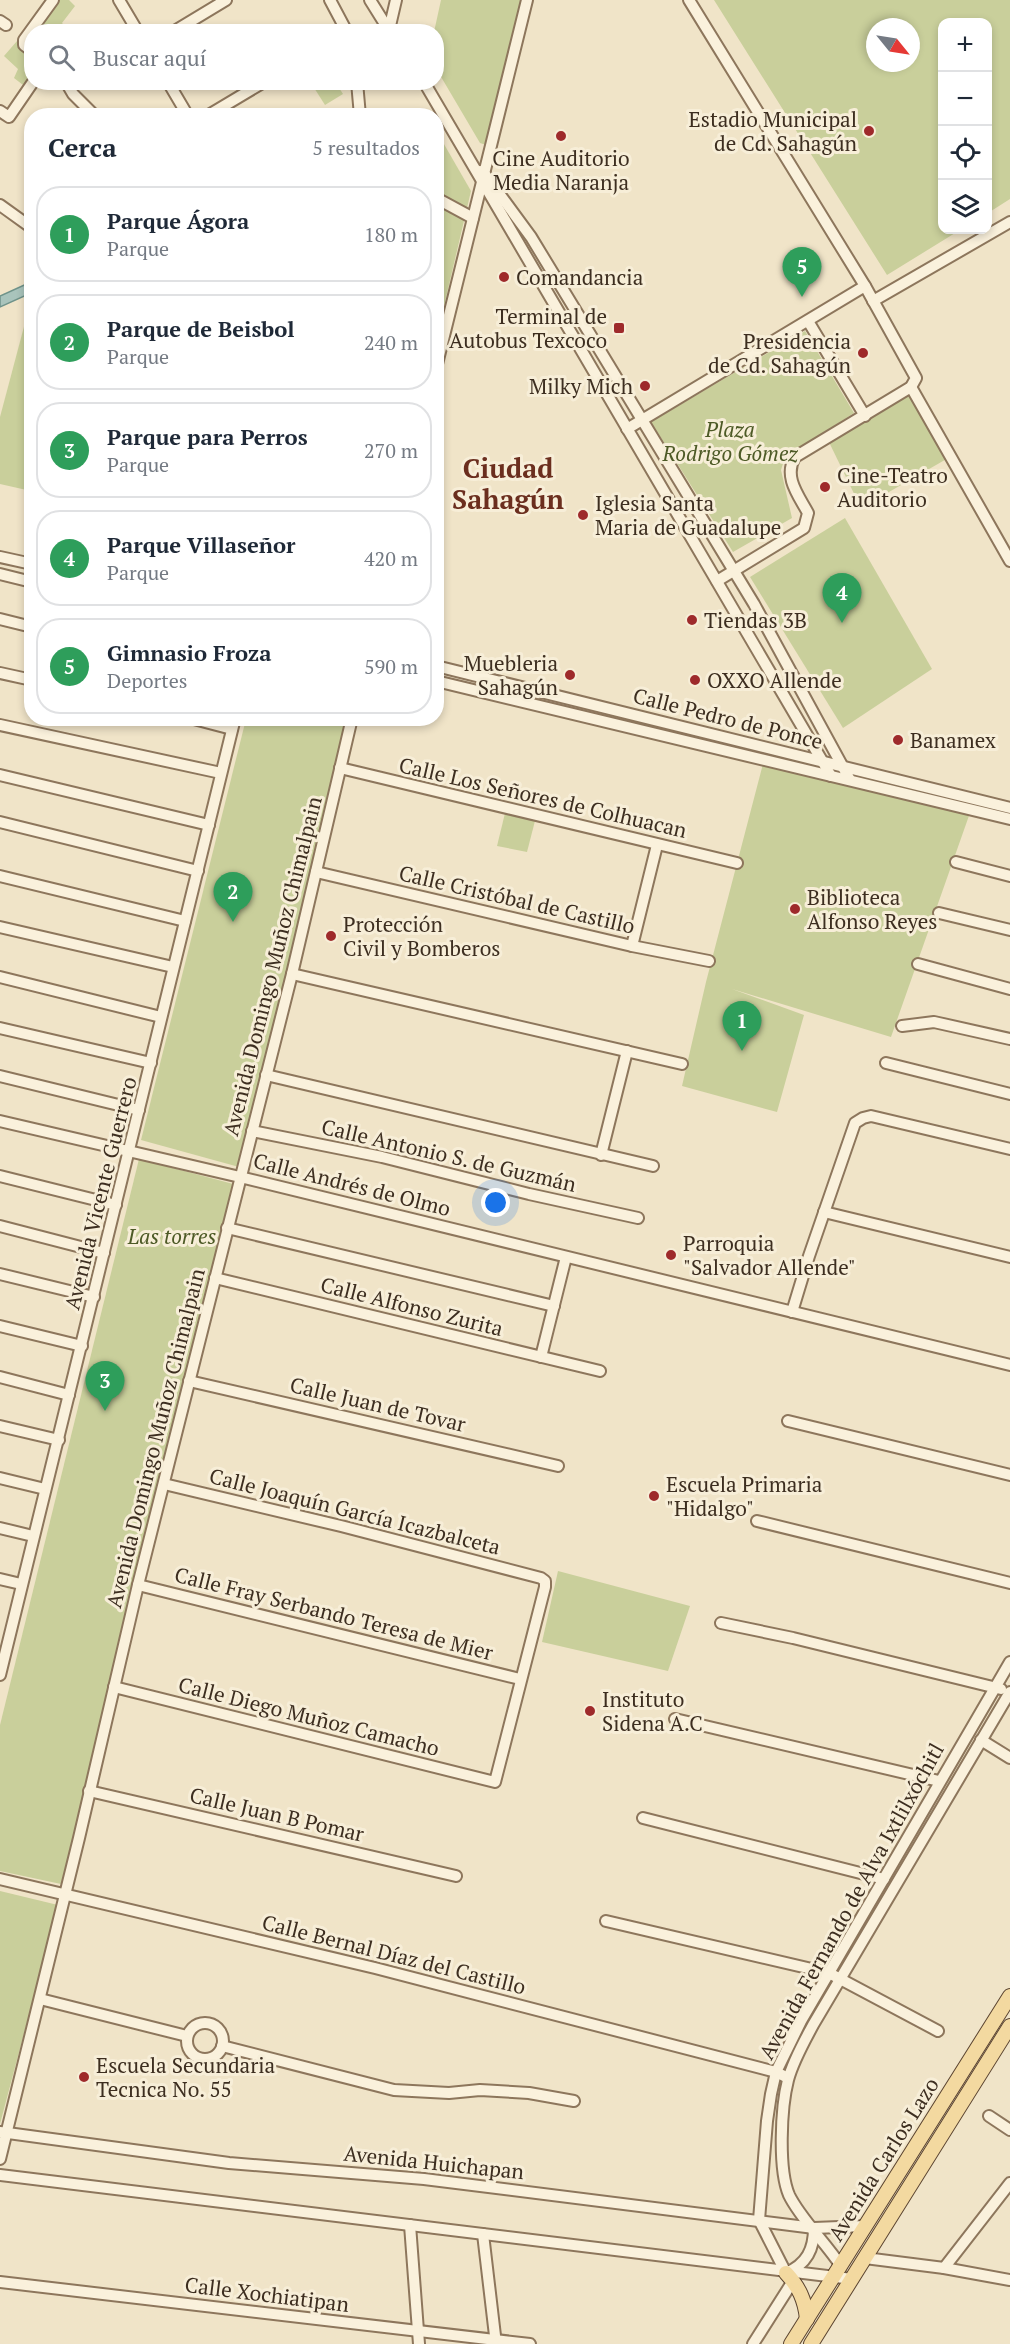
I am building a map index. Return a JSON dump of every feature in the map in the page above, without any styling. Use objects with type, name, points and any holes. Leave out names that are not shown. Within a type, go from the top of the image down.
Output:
[{"type":"main road","name":"Avenida Carlos Lazo","points":[[791,2344],[839,2276],[860,2227],[1010,1996]]},
{"type":"main road","points":[[839,2276],[865,2258],[1010,2026]]},
{"type":"main road","points":[[794,2276],[805,2303],[807,2319]]},
{"type":"main road","name":"Avenida Carlos Lazo","points":[[812,2344],[841,2296],[839,2276]]},
{"type":"street","points":[[36,24],[53,0]]},
{"type":"street","points":[[119,0],[133,24]]},
{"type":"street","points":[[186,24],[226,0]]},
{"type":"street","points":[[330,0],[343,24]]},
{"type":"street","points":[[370,0],[385,24]]},
{"type":"street","points":[[391,24],[396,0]]},
{"type":"street","points":[[444,336],[473,218],[481,174],[527,0]]},
{"type":"street","points":[[689,0],[865,286],[916,378],[911,387],[799,454],[792,463],[790,475],[791,482],[808,513],[804,528],[717,581]]},
{"type":"street","points":[[4,114],[26,90]]},
{"type":"street","points":[[71,90],[87,108]]},
{"type":"street","points":[[172,90],[183,108]]},
{"type":"street","points":[[220,108],[251,90]]},
{"type":"street","points":[[358,90],[359,108]]},
{"type":"street","points":[[429,90],[440,108]]},
{"type":"street","points":[[444,114],[831,776]]},
{"type":"street","points":[[481,174],[531,237],[754,604],[850,780]]},
{"type":"street","points":[[444,202],[473,218]]},
{"type":"street","points":[[0,205],[24,222]]},
{"type":"street","points":[[873,301],[1010,222]]},
{"type":"street","points":[[519,244],[531,237]]},
{"type":"street","points":[[627,429],[865,286]]},
{"type":"street","points":[[808,321],[865,416]]},
{"type":"street","points":[[911,387],[1010,561]]},
{"type":"street","points":[[685,526],[701,517]]},
{"type":"street","points":[[0,557],[24,562]]},
{"type":"street","points":[[0,574],[24,580]]},
{"type":"street","points":[[0,619],[24,625]]},
{"type":"street","name":"Calle Pedro de Ponce","points":[[444,668],[1010,807]]},
{"type":"street","points":[[0,673],[24,678]]},
{"type":"street","name":"Calle Pedro de Ponce","points":[[444,683],[1010,819]]},
{"type":"street","points":[[0,725],[221,773]]},
{"type":"street","name":"Avenida Vicente Guerrero","points":[[0,1675],[5,1627],[21,1584],[59,1440],[233,726]]},
{"type":"street","name":"Avenida Domingo Muñoz Chimalpain","points":[[0,2159],[3,2132],[40,1999],[138,1585],[292,974],[350,726]]},
{"type":"street","name":"Calle Los Señores de Colhuacan","points":[[340,768],[737,863]]},
{"type":"street","points":[[0,775],[209,825]]},
{"type":"street","points":[[0,822],[198,871]]},
{"type":"street","points":[[632,946],[657,845]]},
{"type":"street","points":[[956,862],[1010,876]]},
{"type":"street","name":"Calle Cristóbal de Castillo","points":[[316,872],[632,946],[709,961]]},
{"type":"street","points":[[0,876],[185,921]]},
{"type":"street","points":[[939,913],[1010,930]]},
{"type":"street","points":[[0,927],[173,967]]},
{"type":"street","points":[[918,964],[1010,989]]},
{"type":"street","points":[[292,974],[682,1064]]},
{"type":"street","points":[[0,977],[161,1017]]},
{"type":"street","points":[[902,1026],[934,1022],[1010,1039]]},
{"type":"street","points":[[0,1028],[151,1063]]},
{"type":"street","points":[[601,1155],[627,1051]]},
{"type":"street","points":[[886,1063],[1010,1094]]},
{"type":"street","name":"Calle Antonio S. de Guzmán","points":[[266,1074],[653,1166]]},
{"type":"street","points":[[0,1076],[139,1110]]},
{"type":"street","points":[[1010,1149],[871,1116],[855,1123],[792,1312],[1010,1365]]},
{"type":"street","name":"Calle Andrés de Olmo","points":[[0,1121],[129,1150],[792,1312]]},
{"type":"street","name":"Calle Antonio S. de Guzmán","points":[[252,1131],[382,1157],[529,1194],[638,1218]]},
{"type":"street","points":[[0,1176],[116,1205]]},
{"type":"street","points":[[824,1212],[1010,1257]]},
{"type":"street","points":[[0,1226],[104,1253]]},
{"type":"street","points":[[227,1228],[554,1306]]},
{"type":"street","points":[[541,1357],[566,1257]]},
{"type":"street","points":[[0,1274],[94,1297]]},
{"type":"street","name":"Calle Alfonso Zurita","points":[[215,1278],[600,1371]]},
{"type":"street","points":[[0,1326],[82,1347]]},
{"type":"street","points":[[0,1377],[69,1395]]},
{"type":"street","name":"Calle Juan de Tovar","points":[[189,1381],[558,1466]]},
{"type":"street","points":[[788,1421],[1010,1475]]},
{"type":"street","points":[[0,1426],[59,1440]]},
{"type":"street","points":[[0,1478],[45,1489]]},
{"type":"street","name":"Calle Joaquín García Icazbalceta","points":[[164,1484],[341,1526],[545,1581],[520,1679]]},
{"type":"street","points":[[758,1521],[1010,1583]]},
{"type":"street","points":[[0,1528],[33,1536]]},
{"type":"street","points":[[0,1578],[21,1584]]},
{"type":"street","name":"Calle Fray Serbando Teresa de Mier","points":[[138,1585],[520,1679]]},
{"type":"street","points":[[722,1623],[996,1686],[1010,1692]]},
{"type":"street","name":"Avenida Fernando de Alva Ixtlilxóchitl","points":[[759,2220],[767,2121],[776,2072],[829,1973],[1010,1662]]},
{"type":"street","name":"Calle Diego Muñoz Camacho","points":[[114,1688],[495,1782],[520,1679]]},
{"type":"street","name":"Avenida Fernando de Alva Ixtlilxóchitl","points":[[839,2276],[814,2228],[794,2204],[785,2180],[782,2141],[788,2078],[807,2036],[1010,1692]]},
{"type":"street","points":[[675,1719],[939,1781]]},
{"type":"street","points":[[981,1740],[1010,1758]]},
{"type":"street","name":"Calle Juan B Pomar","points":[[90,1791],[456,1876]]},
{"type":"street","points":[[643,1818],[884,1880]]},
{"type":"street","name":"Calle Bernal Díaz del Castillo","points":[[0,1879],[63,1896],[375,1968],[776,2072],[788,2078]]},
{"type":"street","points":[[606,1921],[829,1973],[938,2031]]},
{"type":"street","points":[[40,1999],[187,2036]]},
{"type":"street","points":[[210,2023],[221,2032],[222,2046],[213,2057],[200,2059],[189,2050],[187,2036],[196,2025],[210,2023]]},
{"type":"street","points":[[222,2046],[394,2090],[449,2093],[480,2090],[529,2092],[574,2101]]},
{"type":"street","points":[[988,2116],[1010,2130]]},
{"type":"street","name":"Avenida Huichapan","points":[[3,2132],[229,2163],[436,2181],[814,2228],[860,2227]]},
{"type":"street","points":[[0,2175],[483,2234],[794,2276],[839,2276]]},
{"type":"street","points":[[944,2268],[1010,2183]]},
{"type":"street","points":[[759,2220],[794,2276]]},
{"type":"street","points":[[410,2225],[419,2344]]},
{"type":"street","points":[[753,2344],[809,2254],[814,2243],[814,2228]]},
{"type":"street","points":[[483,2234],[495,2342]]},
{"type":"street","points":[[865,2258],[944,2268],[1010,2280]]},
{"type":"street","name":"Calle Xochiatipan","points":[[0,2282],[495,2342],[530,2344]]},
{"type":"green space","points":[[47,0],[69,0],[75,6],[63,24],[32,24],[50,3]]},
{"type":"green space","points":[[441,0],[526,0],[489,146],[480,143],[444,82],[444,24],[436,24]]},
{"type":"green space","name":"Estadio Municipal de Cd. Sahagún","points":[[714,0],[1010,0],[1010,199],[992,210],[992,18],[938,18],[938,234],[954,234],[887,275]]},
{"type":"green space","points":[[24,33],[24,86],[14,78],[18,69],[4,56]]},
{"type":"green space","points":[[315,90],[340,90],[343,94],[325,105]]},
{"type":"green space","points":[[444,144],[471,191],[444,306]]},
{"type":"green space","points":[[24,327],[24,489],[0,484],[0,417]]},
{"type":"green space","name":"Plaza Rodrigo Gómez","points":[[805,331],[854,413],[785,457],[781,470],[792,518],[733,552],[651,422]]},
{"type":"green space","points":[[911,387],[950,457],[861,508],[827,438]]},
{"type":"green space","points":[[845,518],[932,669],[843,728],[750,577]]},
{"type":"green space","name":"Las torres","points":[[244,726],[348,726],[239,1167],[141,1140]]},
{"type":"green space","points":[[764,760],[971,810],[891,1037],[732,989],[804,1015],[777,1112],[682,1086],[706,982]]},
{"type":"green space","points":[[506,809],[536,817],[527,852],[497,846]]},
{"type":"green space","name":"Las torres","points":[[139,1159],[237,1185],[61,1884],[0,1871],[0,1725]]},
{"type":"green space","points":[[558,1571],[690,1606],[668,1671],[542,1642]]},
{"type":"green space","points":[[0,1891],[58,1905],[0,2124]]},
{"type":"water","points":[[24,285],[24,296],[0,307],[0,296]]},
{"type":"place","name":"Estadio Municipal de Cd. Sahagún","points":[[869,131]]},
{"type":"place","name":"Cine Auditorio Media Naranja","points":[[561,136]]},
{"type":"place","name":"Comandancia","points":[[504,277]]},
{"type":"place","name":"Gimnasio Froza","points":[[802,297]]},
{"type":"place","name":"Terminal de Autobus Texcoco","points":[[619,328]]},
{"type":"place","name":"Presidencia de Cd. Sahagún","points":[[863,353]]},
{"type":"place","name":"Milky Mich","points":[[645,386]]},
{"type":"place","name":"Cine-Teatro Auditorio","points":[[825,487]]},
{"type":"place","name":"Iglesia Santa Maria de Guadalupe","points":[[583,515]]},
{"type":"place","name":"Tiendas 3B","points":[[692,620]]},
{"type":"place","name":"Parque Villaseñor","points":[[842,623]]},
{"type":"place","name":"Muebleria Sahagún","points":[[570,675]]},
{"type":"place","name":"OXXO Allende","points":[[695,680]]},
{"type":"place","name":"Banamex","points":[[898,740]]},
{"type":"place","name":"Biblioteca Alfonso Reyes","points":[[795,909]]},
{"type":"place","name":"Parque de Beisbol","points":[[233,922]]},
{"type":"place","name":"Protección Civil y Bomberos","points":[[331,936]]},
{"type":"place","name":"Parque Ágora","points":[[742,1051]]},
{"type":"place","name":"Parroquia \"Salvador Allende\"","points":[[671,1255]]},
{"type":"place","name":"Parque para Perros","points":[[105,1411]]},
{"type":"place","name":"Escuela Primaria \"Hidalgo\"","points":[[654,1496]]},
{"type":"place","name":"Instituto Sidena A.C","points":[[590,1711]]},
{"type":"place","name":"Escuela Secundaria Tecnica No. 55","points":[[84,2077]]},
{"type":"district","name":"Ciudad Sahagún","points":[[508,484]]}]
